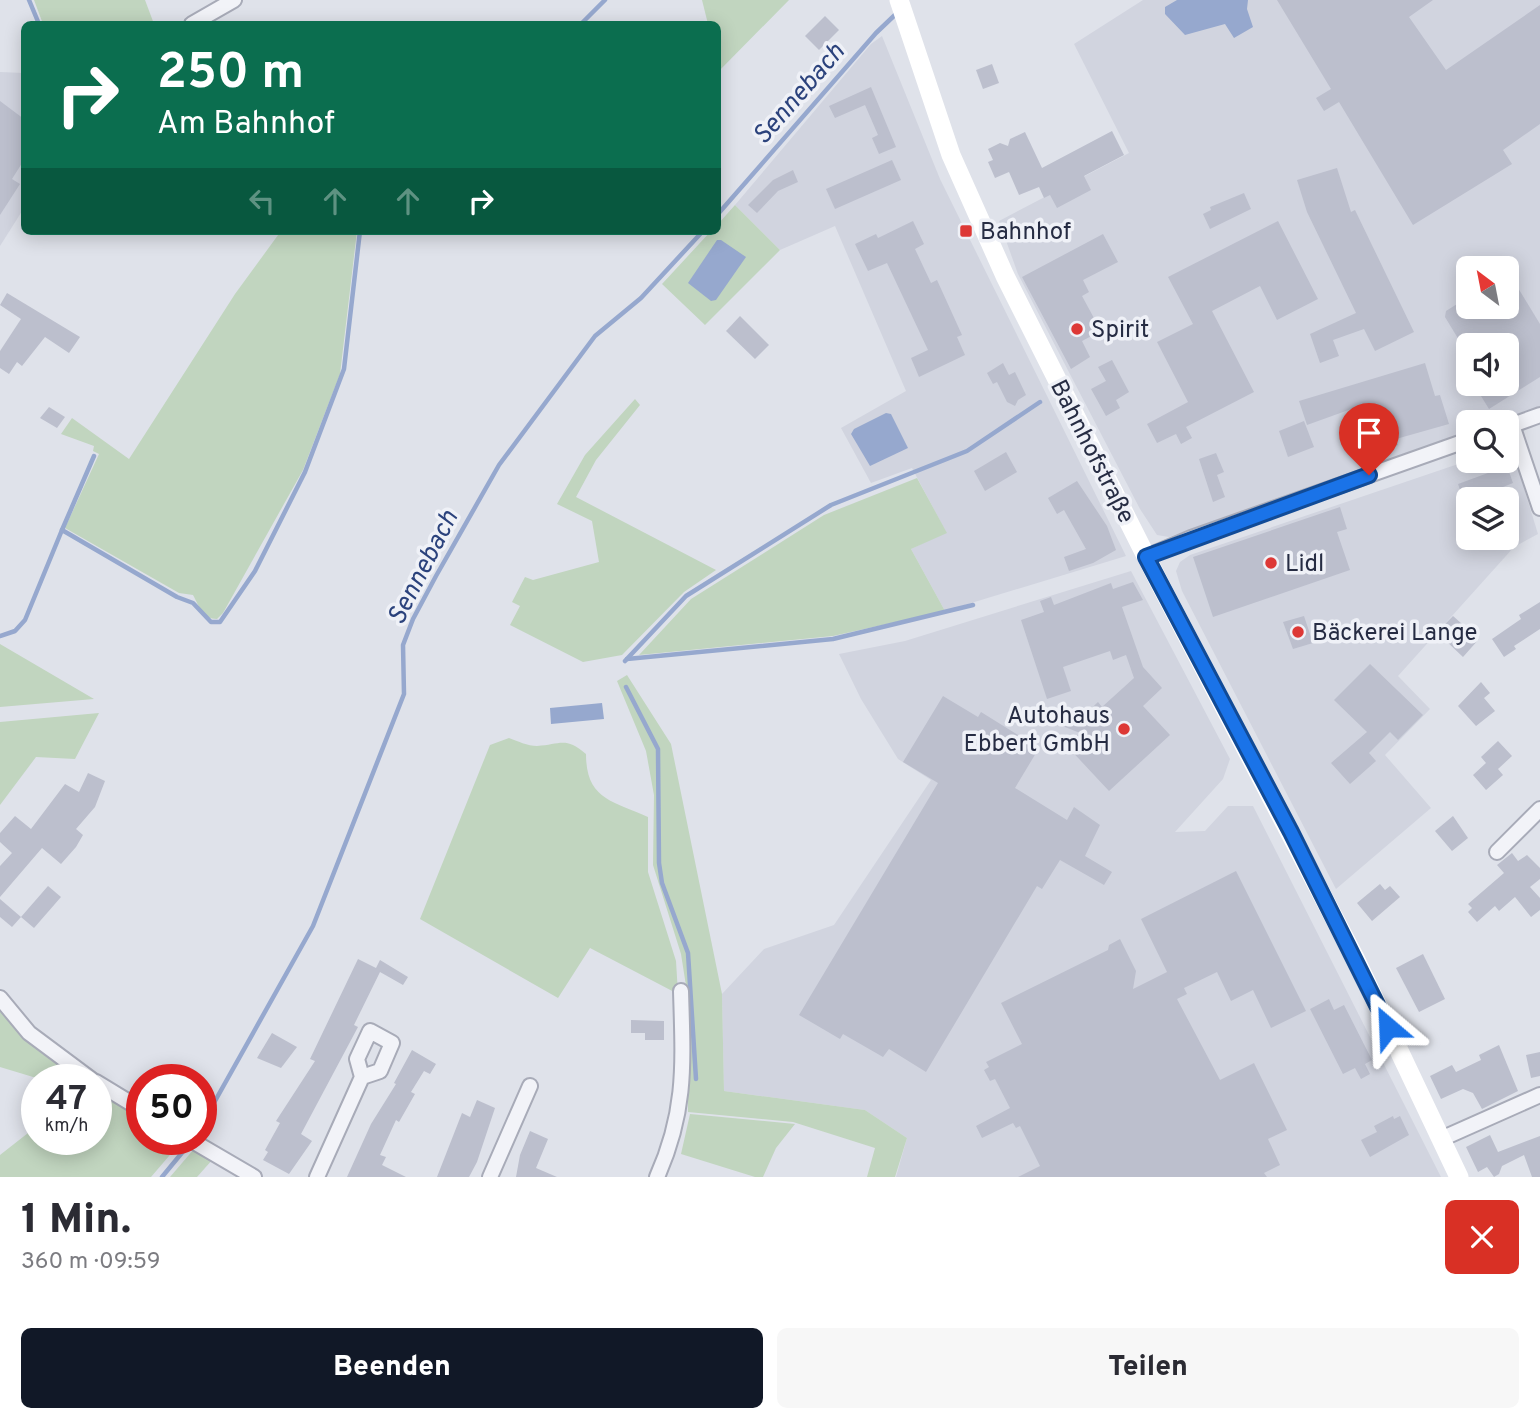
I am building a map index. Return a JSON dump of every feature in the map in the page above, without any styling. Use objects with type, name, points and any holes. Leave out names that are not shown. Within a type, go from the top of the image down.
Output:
[{"type":"main road","name":"Bahnhofstraße","points":[[899,0],[951,155],[1005,276],[1146,557],[1356,960],[1459,1177]]},
{"type":"street","points":[[197,21],[234,0]]},
{"type":"street","points":[[1519,422],[1540,415]]},
{"type":"street","points":[[1146,557],[1191,538],[1456,444]]},
{"type":"street","points":[[1519,452],[1540,508]]},
{"type":"street","points":[[1497,852],[1540,809]]},
{"type":"street","points":[[657,1177],[673,1141],[681,1098],[681,991]]},
{"type":"street","points":[[0,998],[29,1033],[71,1064]]},
{"type":"street","points":[[317,1177],[362,1077]]},
{"type":"street","points":[[490,1177],[530,1086]]},
{"type":"street","points":[[1441,1139],[1540,1095]]},
{"type":"street","points":[[216,1155],[254,1177]]},
{"type":"shaded area","points":[[1143,0],[1540,0],[1540,406],[1519,413],[1519,410],[1456,410],[1456,435],[1169,537],[1157,535],[1140,509],[1018,274],[999,221],[1129,153],[1074,44]]},
{"type":"shaded area","points":[[882,36],[940,179],[1126,556],[945,611],[911,549],[946,532],[912,468],[871,483],[841,428],[906,391],[835,226],[780,250],[735,205],[871,44]]},
{"type":"shaded area","points":[[0,72],[21,73],[21,213],[0,246]]},
{"type":"shaded area","points":[[1456,465],[1456,473],[1519,472],[1538,534],[1519,544],[1519,487],[1456,487],[1456,550],[1511,550],[1398,676],[1430,709],[1385,755],[1431,808],[1336,889],[1182,591],[1176,571],[1180,562],[1190,555]]},
{"type":"shaded area","points":[[1131,571],[1230,759],[1223,779],[1175,832],[1205,831],[1228,806],[1253,806],[1441,1177],[896,1177],[907,1138],[865,1110],[724,1091],[722,994],[764,949],[834,925],[931,780],[898,759],[861,699],[839,654],[905,641]]},
{"type":"green space","points":[[34,0],[145,0],[153,21],[42,21]]},
{"type":"green space","points":[[702,0],[789,0],[721,69],[721,21],[707,21]]},
{"type":"green space","points":[[735,205],[780,250],[705,325],[662,284],[707,235],[721,235],[721,221]]},
{"type":"green space","points":[[278,235],[357,235],[340,374],[303,470],[223,613],[217,619],[208,617],[202,611],[193,595],[179,593],[65,528],[99,454],[93,451],[94,446],[61,434],[72,418],[129,459],[235,294]]},
{"type":"green space","points":[[635,399],[640,405],[596,460],[576,497],[716,570],[684,592],[622,655],[583,662],[510,625],[520,606],[512,602],[525,577],[533,580],[599,562],[592,521],[557,504],[585,455]]},
{"type":"green space","points":[[917,478],[947,533],[911,549],[945,611],[833,636],[639,655],[691,599],[824,515]]},
{"type":"green space","points":[[0,644],[94,699],[0,707]]},
{"type":"green space","points":[[627,675],[671,744],[722,994],[724,1091],[865,1110],[907,1138],[895,1177],[867,1177],[875,1148],[793,1122],[688,1112],[687,992],[681,954],[653,865],[654,795],[646,751],[617,681]]},
{"type":"green space","points":[[99,713],[75,759],[36,757],[0,805],[0,722]]},
{"type":"green space","points":[[509,738],[534,746],[567,743],[579,748],[586,754],[587,769],[596,789],[613,802],[648,817],[648,872],[676,961],[678,994],[590,948],[558,998],[420,919],[490,745]]},
{"type":"green space","points":[[0,1009],[26,1040],[57,1064],[21,1064],[21,1073],[0,1067]]},
{"type":"green space","points":[[112,1099],[126,1107],[126,1155],[170,1155],[151,1177],[0,1177],[0,1155],[21,1139],[21,1155],[112,1155]]},
{"type":"green space","points":[[690,1114],[795,1124],[776,1148],[763,1177],[755,1177],[681,1154]]},
{"type":"green space","points":[[189,1155],[205,1155],[213,1159],[197,1177],[170,1177]]},
{"type":"water","points":[[1177,0],[1248,0],[1247,9],[1253,27],[1234,38],[1225,24],[1185,35],[1165,14],[1165,7]]},
{"type":"water","points":[[717,240],[746,257],[716,300],[711,301],[688,283]]},
{"type":"water","points":[[886,413],[891,414],[908,448],[870,466],[851,434],[854,429]]},
{"type":"water","points":[[602,703],[604,719],[551,724],[550,708]]},
{"type":"building","points":[[1277,0],[1433,0],[1409,17],[1446,70],[1540,5],[1540,124],[1503,150],[1512,164],[1413,225],[1339,102],[1324,111],[1316,98],[1331,89]]},
{"type":"building","points":[[825,16],[839,30],[819,50],[805,36]]},
{"type":"building","points":[[992,64],[999,83],[983,89],[976,70]]},
{"type":"building","points":[[871,87],[896,147],[879,154],[872,138],[878,135],[865,105],[835,118],[829,106]]},
{"type":"building","points":[[0,101],[21,117],[21,165],[12,179],[20,184],[0,215]]},
{"type":"building","points":[[1112,131],[1124,155],[1084,176],[1091,190],[1057,208],[1050,195],[1044,198],[1039,187],[1019,195],[1009,172],[995,178],[988,162],[993,160],[988,149],[1000,143],[1008,146],[1010,139],[1025,132],[1042,168]]},
{"type":"building","points":[[892,160],[901,180],[835,209],[826,189]]},
{"type":"building","points":[[1337,168],[1351,212],[1355,210],[1414,332],[1375,351],[1364,329],[1333,340],[1339,356],[1320,363],[1310,334],[1356,313],[1307,212],[1297,180]]},
{"type":"building","points":[[793,170],[798,182],[778,191],[757,213],[748,205],[773,180]]},
{"type":"building","points":[[1244,193],[1251,209],[1210,229],[1203,214],[1211,210],[1210,207]]},
{"type":"building","points":[[913,221],[924,244],[915,249],[931,283],[937,280],[962,335],[957,337],[965,355],[919,377],[911,358],[928,350],[887,263],[868,271],[855,244],[876,234],[878,238]]},
{"type":"building","points":[[1278,221],[1318,299],[1277,320],[1260,286],[1212,311],[1254,392],[1186,427],[1192,438],[1181,444],[1176,434],[1157,443],[1147,424],[1188,402],[1157,342],[1193,324],[1168,277]]},
{"type":"building","points":[[1103,234],[1118,262],[1083,280],[1089,292],[1082,296],[1101,331],[1082,341],[1090,357],[1071,369],[1022,277]]},
{"type":"building","points":[[1519,290],[1540,324],[1540,377],[1519,390],[1519,333],[1456,333],[1456,335],[1445,317],[1446,311],[1456,305],[1456,319],[1519,319]]},
{"type":"building","points":[[7,293],[80,337],[69,353],[45,337],[22,366],[17,362],[9,374],[0,368],[0,351],[21,319],[0,305]]},
{"type":"building","points":[[740,316],[769,345],[755,359],[726,331]]},
{"type":"building","points":[[1112,360],[1129,392],[1116,400],[1120,408],[1106,416],[1091,389],[1106,381],[1098,367]]},
{"type":"building","points":[[1003,363],[1009,375],[1015,372],[1026,395],[1018,400],[1015,406],[1007,402],[997,382],[993,384],[987,373]]},
{"type":"building","points":[[1425,363],[1435,396],[1440,395],[1449,424],[1396,439],[1398,445],[1375,454],[1357,407],[1307,425],[1299,401]]},
{"type":"building","points":[[1481,396],[1510,396],[1489,409]]},
{"type":"building","points":[[49,407],[65,417],[57,428],[40,418]]},
{"type":"building","points":[[1304,421],[1314,447],[1288,457],[1279,431]]},
{"type":"building","points":[[1006,452],[1017,472],[985,491],[974,471]]},
{"type":"building","points":[[1216,453],[1224,472],[1217,475],[1225,497],[1213,502],[1199,459]]},
{"type":"building","points":[[1488,473],[1509,473],[1513,483],[1503,487],[1459,487],[1458,484]]},
{"type":"building","points":[[1077,481],[1107,526],[1116,550],[1093,563],[1069,571],[1064,557],[1086,549],[1064,510],[1057,514],[1048,498]]},
{"type":"building","name":"Lidl","points":[[1340,507],[1347,529],[1337,532],[1350,570],[1213,617],[1193,557]]},
{"type":"building","points":[[1133,582],[1143,600],[1122,607],[1143,667],[1162,688],[1143,706],[1170,735],[1109,791],[1066,745],[1080,733],[1055,723],[1060,712],[1079,720],[1098,702],[1102,707],[1134,678],[1126,655],[1113,660],[1110,651],[1063,667],[1071,691],[1047,699],[1021,620],[1044,612],[1040,601],[1051,597],[1054,605],[1111,583],[1113,589]]},
{"type":"building","points":[[1540,602],[1540,629],[1514,646],[1516,649],[1504,657],[1492,639],[1521,619],[1519,615]]},
{"type":"building","name":"Bäckerei Lange","points":[[1304,616],[1313,643],[1293,649],[1283,622]]},
{"type":"building","points":[[1453,616],[1479,639],[1463,657],[1444,639],[1450,633],[1443,626]]},
{"type":"building","points":[[1370,664],[1423,715],[1398,740],[1390,732],[1369,753],[1376,761],[1350,784],[1331,763],[1367,732],[1334,700]]},
{"type":"building","points":[[1481,682],[1490,693],[1484,698],[1495,711],[1476,726],[1458,706]]},
{"type":"building","points":[[943,696],[978,717],[981,712],[1039,748],[1015,788],[1067,820],[1074,807],[1100,825],[1085,856],[1112,872],[1104,885],[1060,860],[1042,889],[1037,886],[926,1072],[889,1049],[883,1057],[843,1034],[840,1039],[799,1015],[938,783],[903,762]]},
{"type":"building","points":[[1498,741],[1512,756],[1498,769],[1503,775],[1486,790],[1473,775],[1486,763],[1481,757]]},
{"type":"building","points":[[88,773],[105,781],[95,807],[76,829],[83,835],[76,847],[61,864],[42,848],[0,897],[0,866],[12,853],[0,842],[0,833],[15,816],[31,829],[65,784],[79,792]]},
{"type":"building","points":[[1453,816],[1468,838],[1452,851],[1435,831]]},
{"type":"building","points":[[1512,853],[1518,861],[1527,855],[1540,868],[1540,879],[1530,887],[1540,898],[1540,910],[1531,917],[1515,897],[1499,911],[1495,906],[1477,922],[1468,912],[1472,908],[1468,904],[1504,873],[1497,865]]},
{"type":"building","points":[[1236,871],[1306,1011],[1271,1028],[1253,990],[1231,1001],[1217,972],[1184,988],[1187,994],[1177,999],[1220,1080],[1254,1063],[1287,1130],[1268,1139],[1280,1165],[1264,1173],[1267,1177],[1018,1177],[1040,1166],[1020,1126],[1016,1128],[1013,1123],[982,1138],[976,1126],[1010,1108],[995,1079],[990,1081],[984,1070],[989,1067],[986,1062],[1022,1044],[1001,1003],[1108,950],[1109,945],[1120,939],[1136,971],[1133,989],[1167,972],[1141,919]]},
{"type":"building","points":[[1380,884],[1385,890],[1390,886],[1400,897],[1372,921],[1357,903]]},
{"type":"building","points":[[48,886],[61,897],[34,928],[21,917]]},
{"type":"building","points":[[0,899],[21,917],[12,927],[0,917]]},
{"type":"building","points":[[1423,954],[1445,999],[1419,1012],[1396,968]]},
{"type":"building","points":[[358,959],[376,968],[380,960],[408,977],[403,985],[380,972],[354,1025],[358,1027],[301,1134],[312,1141],[289,1174],[263,1160],[268,1152],[265,1150],[280,1123],[276,1121],[315,1061],[310,1059]]},
{"type":"building","points":[[1329,999],[1334,1010],[1344,1005],[1372,1060],[1365,1064],[1370,1074],[1361,1079],[1355,1068],[1343,1074],[1310,1009]]},
{"type":"building","points":[[631,1020],[664,1021],[664,1040],[645,1040],[645,1033],[631,1033]]},
{"type":"building","points":[[272,1033],[297,1047],[281,1068],[257,1058]]},
{"type":"building","points":[[1499,1045],[1518,1091],[1482,1109],[1473,1093],[1463,1089],[1441,1099],[1430,1076],[1452,1065],[1456,1072],[1481,1060],[1479,1055]]},
{"type":"building","points":[[412,1050],[436,1064],[430,1074],[424,1071],[411,1092],[415,1094],[399,1122],[396,1120],[380,1155],[386,1157],[382,1165],[406,1177],[347,1177],[371,1124],[396,1084],[394,1083]]},
{"type":"building","points":[[1540,1052],[1540,1076],[1531,1078],[1526,1055]]},
{"type":"building","points":[[477,1100],[495,1108],[477,1162],[469,1177],[437,1177],[462,1113],[470,1117]]},
{"type":"building","points":[[1393,1116],[1394,1119],[1400,1116],[1409,1135],[1370,1157],[1361,1140],[1377,1132],[1374,1126]]},
{"type":"building","points":[[530,1131],[548,1139],[536,1168],[557,1177],[516,1177],[520,1155]]},
{"type":"building","points":[[1490,1135],[1498,1152],[1540,1136],[1540,1177],[1532,1177],[1524,1155],[1502,1166],[1499,1174],[1494,1177],[1487,1167],[1478,1172],[1466,1147]]},
{"type":"waterway","points":[[29,0],[38,21]]},
{"type":"waterway","points":[[584,21],[605,0]]},
{"type":"waterway","name":"Sennebach","points":[[721,211],[876,33],[898,12]]},
{"type":"waterway","points":[[0,636],[15,631],[25,620],[62,530],[177,597],[193,603],[211,622],[220,622],[255,571],[305,472],[344,369],[360,235]]},
{"type":"waterway","name":"Sennebach","points":[[217,1097],[313,926],[404,694],[403,645],[413,619],[436,576],[499,465],[595,336],[641,298],[699,235]]},
{"type":"waterway","points":[[625,661],[686,596],[831,505],[967,451],[1040,402]]},
{"type":"waterway","points":[[62,530],[94,456]]},
{"type":"waterway","points":[[627,659],[833,639],[973,605]]},
{"type":"waterway","points":[[626,687],[658,749],[659,863],[662,883],[688,953],[696,1079]]},
{"type":"waterway","name":"Sennebach","points":[[162,1177],[180,1155]]},
{"type":"place","name":"Bahnhof","points":[[966,231]]},
{"type":"place","name":"Spirit","points":[[1077,329]]},
{"type":"place","name":"Lidl","points":[[1271,563]]},
{"type":"place","name":"Bäckerei Lange","points":[[1298,632]]},
{"type":"place","name":"Autohaus Ebbert GmbH","points":[[1124,729]]},
{"type":"route","points":[[1369,475],[1191,538],[1146,557],[1291,832],[1388,1027]]}]
